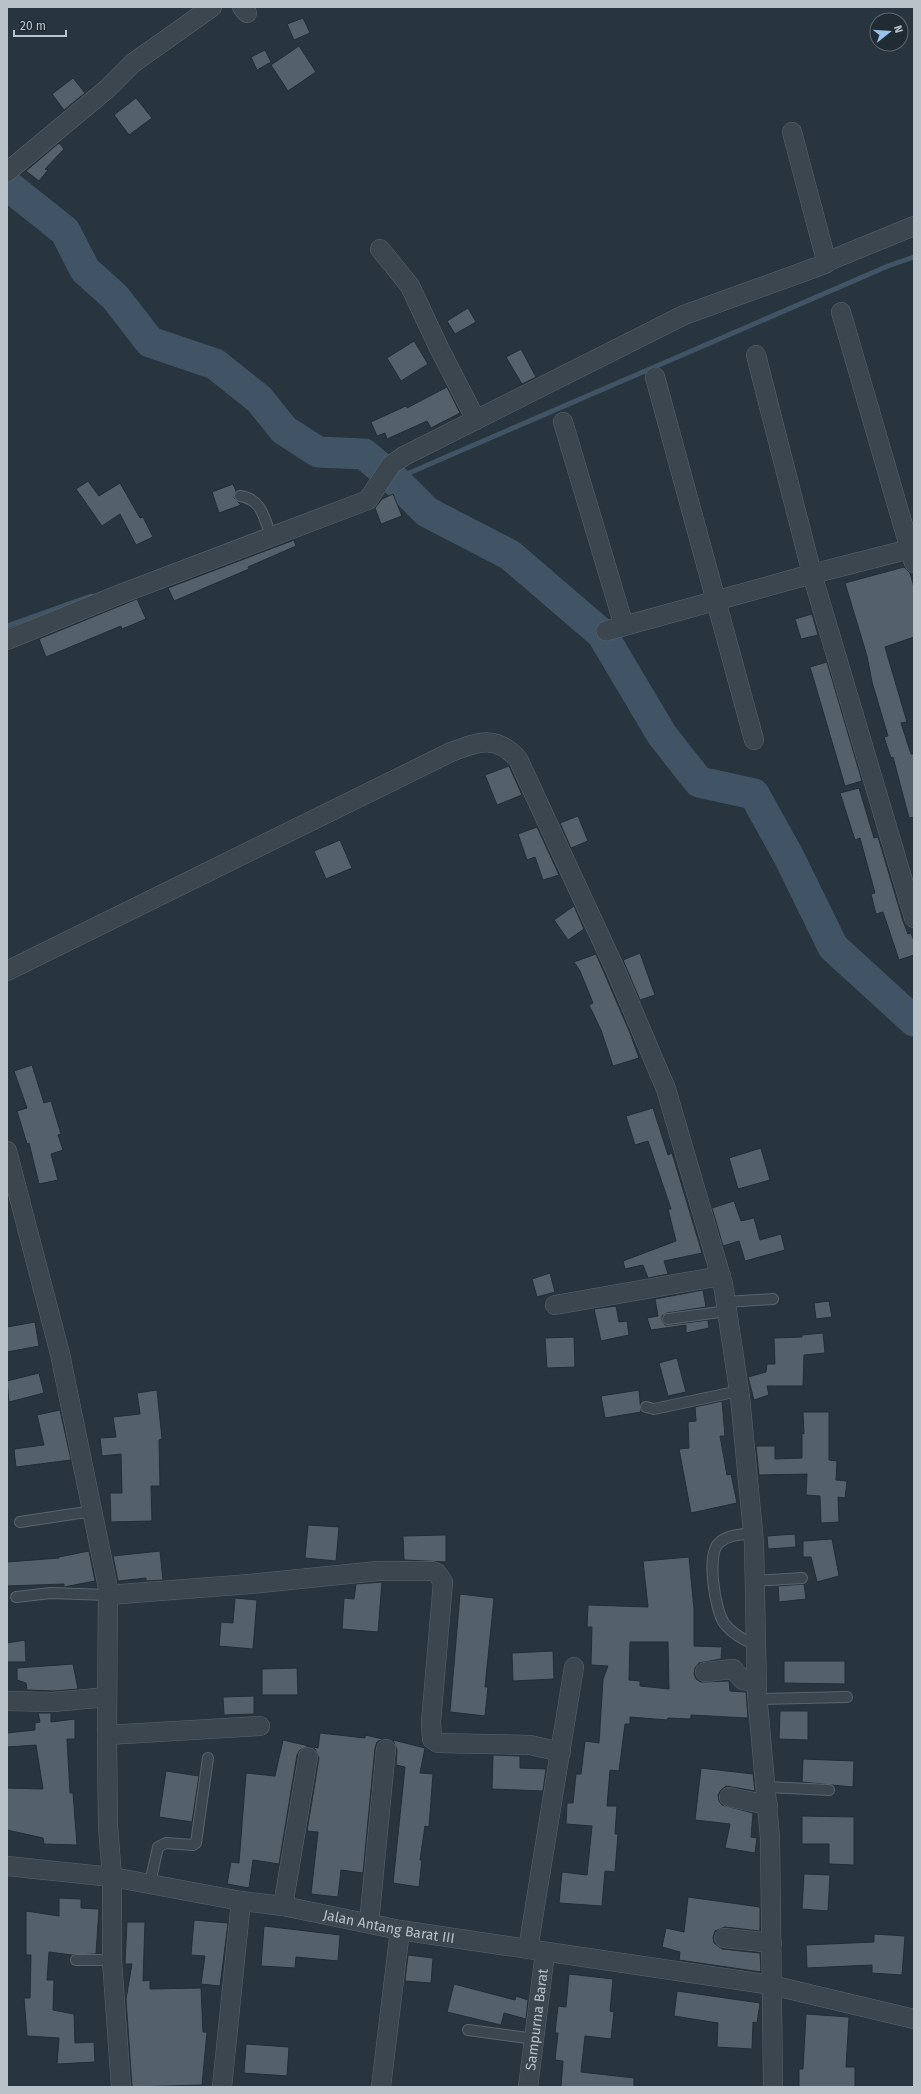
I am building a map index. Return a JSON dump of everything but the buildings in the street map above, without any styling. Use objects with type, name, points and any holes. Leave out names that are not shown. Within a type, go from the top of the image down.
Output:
[{"type":"street","points":[[9,171],[107,89],[132,63],[212,7]]},
{"type":"street","points":[[792,132],[826,262]]},
{"type":"street","points":[[7,640],[271,536],[368,500],[391,465],[404,456],[684,315],[826,262],[914,226]]},
{"type":"street","points":[[380,249],[410,286],[439,348],[476,420]]},
{"type":"street","points":[[606,631],[812,574],[913,553],[840,312]]},
{"type":"street","points":[[756,355],[812,574],[914,918]]},
{"type":"street","points":[[655,377],[754,740]]},
{"type":"street","points":[[563,422],[624,626]]},
{"type":"street","points":[[7,971],[451,752],[482,741],[502,746],[518,759],[616,971],[666,1089],[721,1276],[739,1391],[754,1533],[758,1691],[767,1796],[772,1943],[771,1986],[773,2087]]},
{"type":"street","points":[[7,1151],[60,1354],[106,1576],[108,1594],[108,1826],[112,1877],[112,1960],[121,2087]]},
{"type":"street","points":[[555,1305],[721,1276]]},
{"type":"street","points":[[108,1594],[250,1584],[378,1571],[432,1571],[437,1573],[443,1582],[431,1722],[432,1739],[438,1743],[530,1745],[561,1752]]},
{"type":"street","name":"Sampurna Barat","points":[[528,2087],[535,2039],[537,1951],[561,1752],[574,1667]]},
{"type":"street","points":[[706,1672],[733,1669],[743,1680],[758,1691]]},
{"type":"street","points":[[7,1701],[53,1702],[108,1697]]},
{"type":"street","points":[[107,1735],[260,1726]]},
{"type":"street","points":[[369,1923],[386,1749]]},
{"type":"street","points":[[283,1906],[308,1757]]},
{"type":"street","points":[[729,1797],[767,1796]]},
{"type":"street","name":"Jalan Antang Barat III","points":[[7,1866],[112,1877],[241,1901],[283,1906],[400,1930],[771,1986],[914,2020]]},
{"type":"street","points":[[222,2087],[241,1901]]},
{"type":"street","points":[[381,2087],[400,1930]]},
{"type":"street","points":[[724,1938],[772,1943]]},
{"type":"lane","points":[[240,496],[251,497],[257,502],[271,536]]},
{"type":"lane","points":[[668,1319],[773,1299]]},
{"type":"lane","points":[[646,1407],[654,1409],[739,1391]]},
{"type":"lane","points":[[20,1522],[93,1511]]},
{"type":"lane","points":[[754,1533],[726,1537],[717,1544],[714,1554],[713,1574],[717,1607],[723,1621],[736,1635],[757,1646]]},
{"type":"lane","points":[[756,1581],[802,1578]]},
{"type":"lane","points":[[16,1597],[51,1593],[108,1594]]},
{"type":"lane","points":[[758,1691],[848,1697]]},
{"type":"lane","points":[[150,1883],[158,1847],[166,1843],[193,1845],[196,1843],[208,1758]]},
{"type":"lane","points":[[767,1796],[829,1790]]},
{"type":"lane","points":[[76,1960],[112,1960]]},
{"type":"lane","points":[[468,2030],[535,2039]]},
{"type":"waterway","points":[[7,185],[65,231],[85,270],[115,297],[150,342],[215,364],[259,399],[284,430],[318,452],[364,454],[395,480],[427,512],[510,555],[602,634],[662,735],[699,782],[754,794],[789,857],[833,947],[914,1021]]},
{"type":"waterway","points":[[386,483],[888,266],[914,257]]},
{"type":"waterway","points":[[7,626],[91,596]]}]
